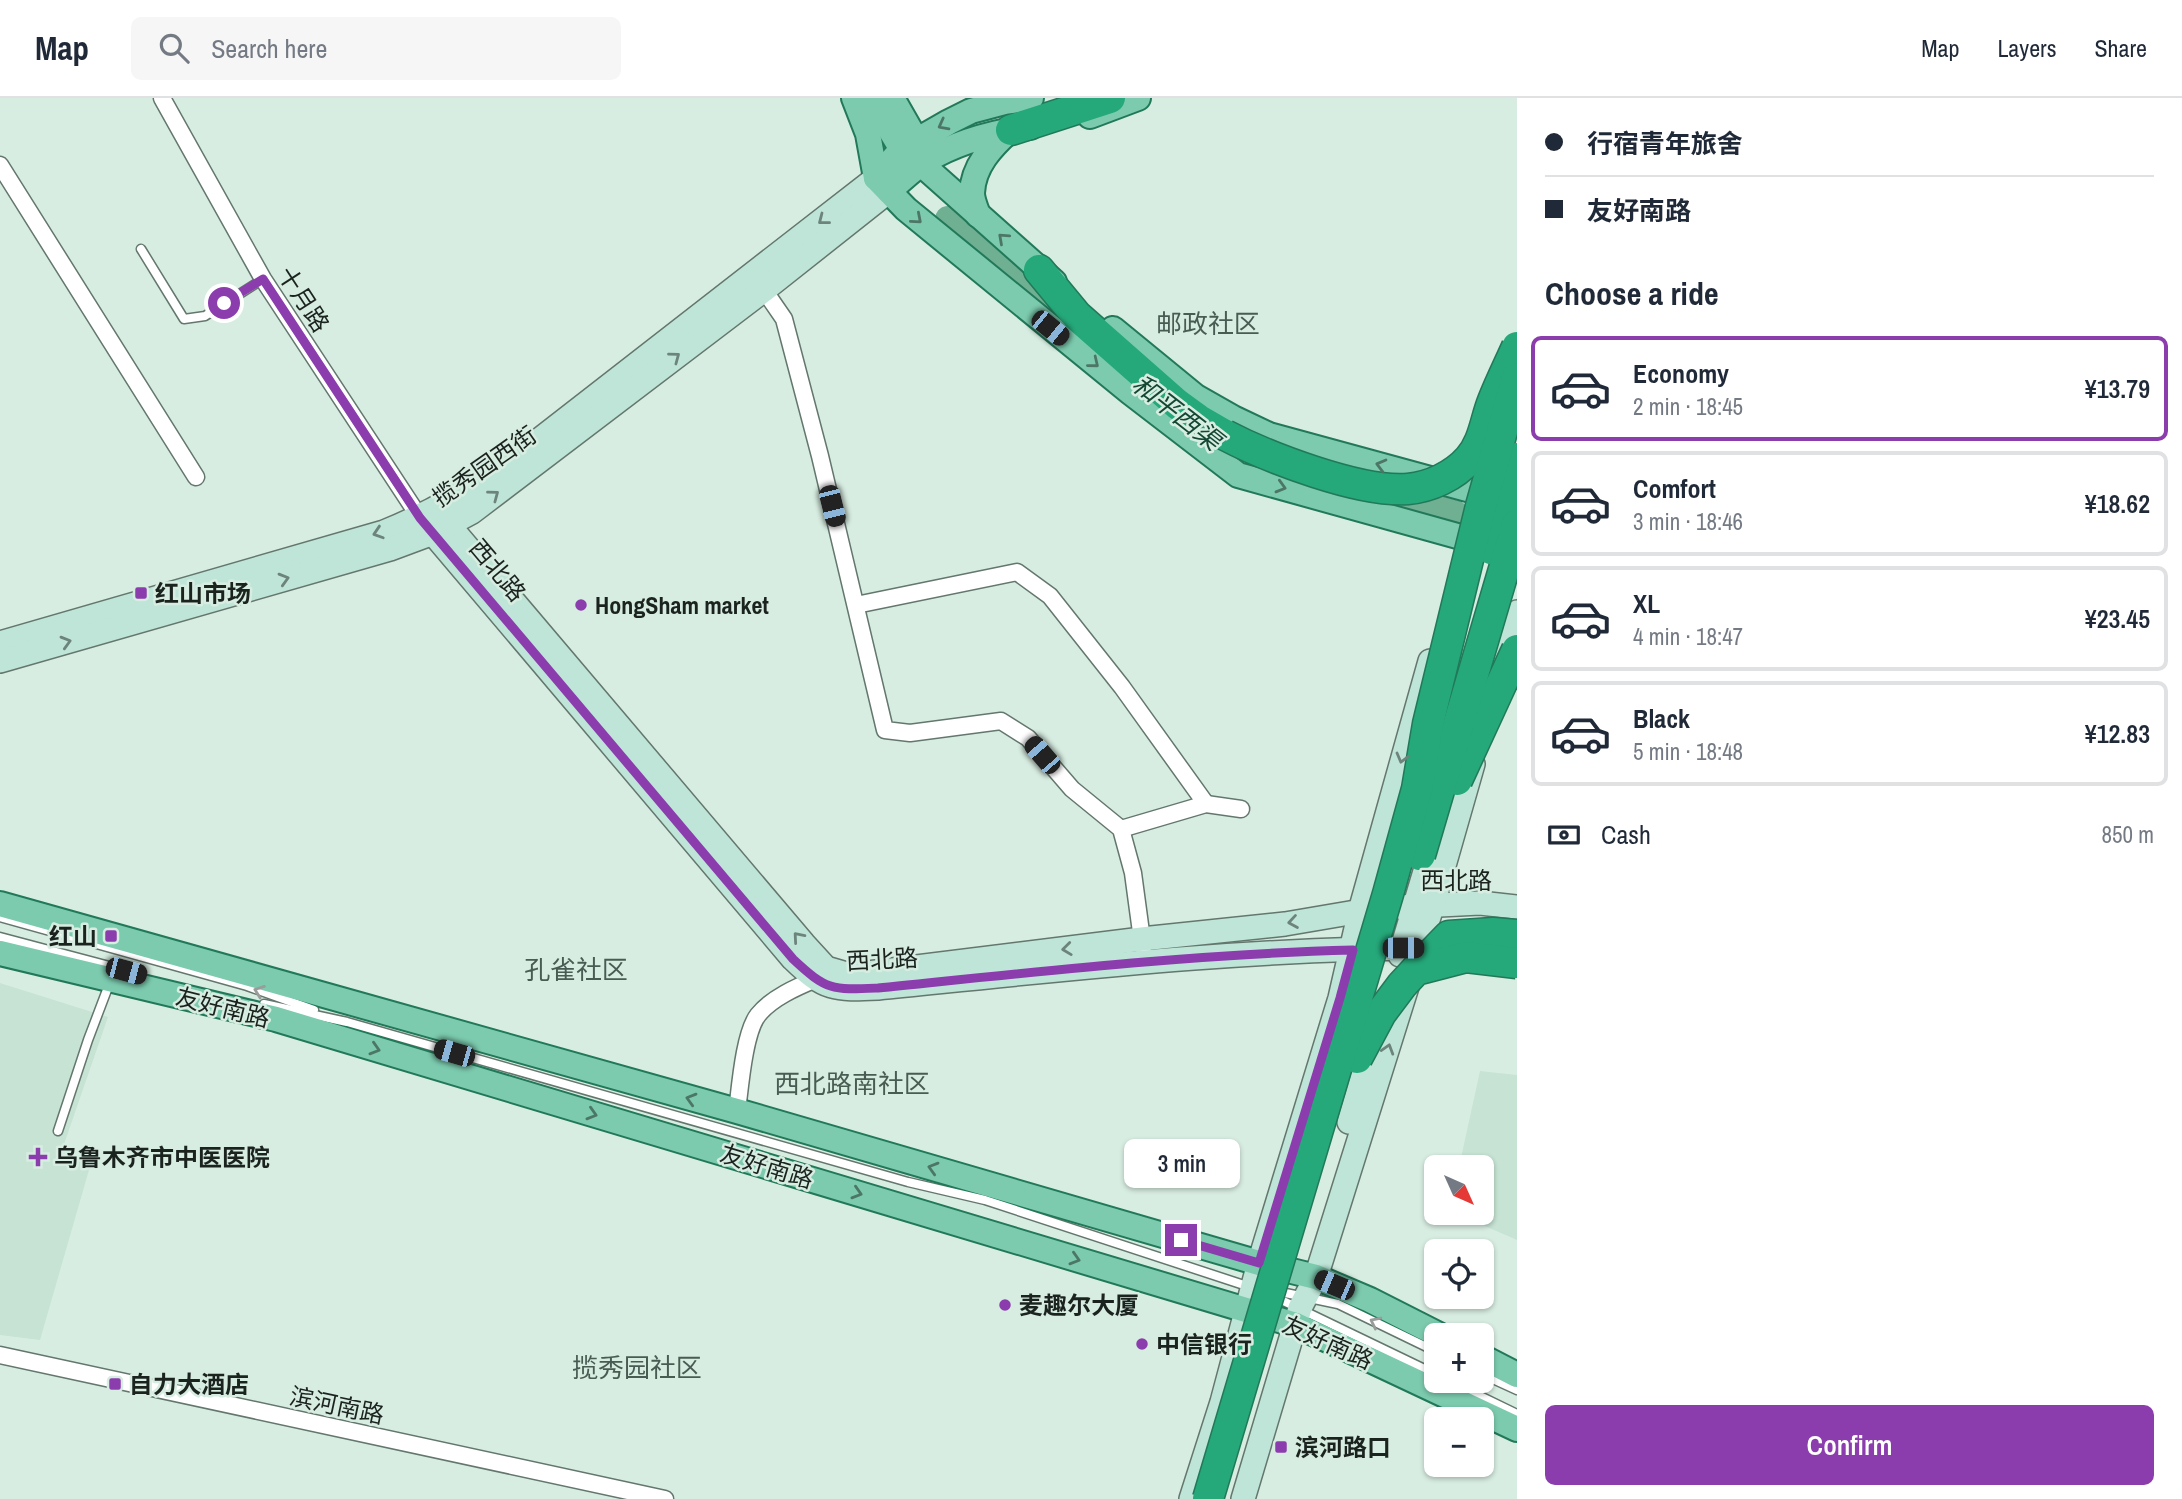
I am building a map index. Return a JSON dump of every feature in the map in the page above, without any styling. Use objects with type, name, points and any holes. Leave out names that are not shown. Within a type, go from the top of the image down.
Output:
[{"type":"highway","points":[[1004,110],[1107,99]]},
{"type":"highway","points":[[1039,270],[1077,316],[1199,420],[1273,459],[1356,482],[1407,489],[1429,484],[1455,472],[1481,444],[1493,402],[1517,347]]},
{"type":"highway","points":[[1417,789],[1428,724],[1480,506],[1517,378]]},
{"type":"highway","points":[[1208,1499],[1517,458]]},
{"type":"highway","points":[[1229,1499],[1357,1058],[1419,859],[1517,525]]},
{"type":"highway","points":[[1419,859],[1517,650]]},
{"type":"highway","points":[[1357,1058],[1381,1013],[1402,985],[1412,955],[1449,936],[1493,933],[1517,935]]},
{"type":"highway","points":[[1412,955],[1466,957],[1517,963]]},
{"type":"main road","points":[[854,98],[883,184],[906,209],[1130,392],[1238,475],[1477,540],[1517,548]]},
{"type":"main road","points":[[872,98],[928,170],[1039,270],[1196,397],[1269,435],[1499,498]]},
{"type":"main road","points":[[892,98],[914,150]]},
{"type":"main road","points":[[883,184],[914,150],[973,138],[1004,110],[1031,98]]},
{"type":"main road","points":[[1004,110],[1078,121],[1138,98]]},
{"type":"main road","points":[[978,215],[972,194],[979,167],[990,148],[1004,110]]},
{"type":"main road","name":"揽秀园西街","points":[[0,643],[384,532],[472,512],[764,290],[883,184]]},
{"type":"main road","name":"揽秀园西街","points":[[0,661],[390,549],[434,521],[468,491],[522,454],[883,184]]},
{"type":"main road","points":[[1191,1499],[1340,998],[1360,949],[1417,703],[1477,540],[1499,498],[1517,364]]},
{"type":"main road","name":"西北路","points":[[434,521],[826,968],[850,975],[1144,950],[1360,949],[1412,955],[1517,953]]},
{"type":"main road","name":"西北路","points":[[434,521],[793,959],[815,980],[840,989],[878,988],[1144,950],[1370,910],[1480,903],[1517,907]]},
{"type":"main road","points":[[1243,1499],[1412,955],[1517,563]]},
{"type":"main road","points":[[1424,905],[1517,612]]},
{"type":"main road","name":"友好南路","points":[[0,904],[737,1111],[1259,1263],[1304,1296],[1517,1429]]},
{"type":"main road","name":"友好南路","points":[[0,953],[276,1019],[1249,1299],[1304,1296],[1370,1300],[1424,1327]]},
{"type":"main road","points":[[1494,1363],[1517,1375]]},
{"type":"street","name":"十月路","points":[[162,98],[263,279],[434,521]]},
{"type":"street","points":[[0,165],[196,477]]},
{"type":"street","points":[[764,290],[783,319],[886,730],[910,733],[1001,720],[1028,738],[1072,789],[1121,830],[1133,873],[1144,950]]},
{"type":"street","points":[[856,605],[1017,572],[1050,596],[1122,687],[1206,804]]},
{"type":"street","points":[[1121,830],[1206,804],[1241,809]]},
{"type":"street","points":[[737,1111],[747,1043],[757,1016],[774,1001],[837,971]]},
{"type":"street","name":"滨河南路","points":[[0,1355],[665,1499]]},
{"type":"lane","points":[[141,249],[184,319],[205,316],[263,279]]},
{"type":"lane","points":[[0,917],[247,986],[347,1022]]},
{"type":"lane","points":[[0,937],[139,974]]},
{"type":"lane","points":[[58,1131],[111,979]]},
{"type":"lane","points":[[255,1002],[347,1022],[908,1182],[985,1200],[1249,1299]]},
{"type":"lane","points":[[1304,1296],[1338,1304],[1424,1346]]},
{"type":"lane","points":[[1304,1296],[1424,1367]]},
{"type":"lane","points":[[1494,1379],[1517,1390]]},
{"type":"lane","points":[[1474,1393],[1517,1414]]},
{"type":"shaded area","name":"乌鲁木齐市中医医院","points":[[0,983],[108,1017],[62,1150],[91,1163],[40,1340],[0,1335]]},
{"type":"shaded area","points":[[1480,1071],[1517,1075],[1517,1240],[1483,1225],[1494,1225],[1494,1155],[1462,1155]]},
{"type":"waterway","name":"和平西渠","points":[[948,219],[1077,329]]},
{"type":"waterway","name":"和平西渠","points":[[1384,495],[1455,513]]},
{"type":"place","name":"红山市场","points":[[141,593]]},
{"type":"place","name":"HongSham market","points":[[581,605]]},
{"type":"place","name":"红山","points":[[111,936]]},
{"type":"place","name":"乌鲁木齐市中医医院","points":[[38,1157]]},
{"type":"place","name":"麦趣尔大厦","points":[[1005,1305]]},
{"type":"place","name":"中信银行","points":[[1142,1344]]},
{"type":"place","name":"自力大酒店","points":[[115,1384]]},
{"type":"place","name":"滨河路口","points":[[1281,1447]]},
{"type":"district","name":"邮政社区","points":[[1208,323]]},
{"type":"district","name":"孔雀社区","points":[[576,969]]},
{"type":"district","name":"西北路南社区","points":[[852,1083]]},
{"type":"district","name":"揽秀园社区","points":[[637,1367]]},
{"type":"route","points":[[224,303],[263,279],[420,518],[793,959],[815,980],[840,989],[878,988],[1145,961],[1290,951],[1353,950],[1259,1263],[1181,1240]]}]
